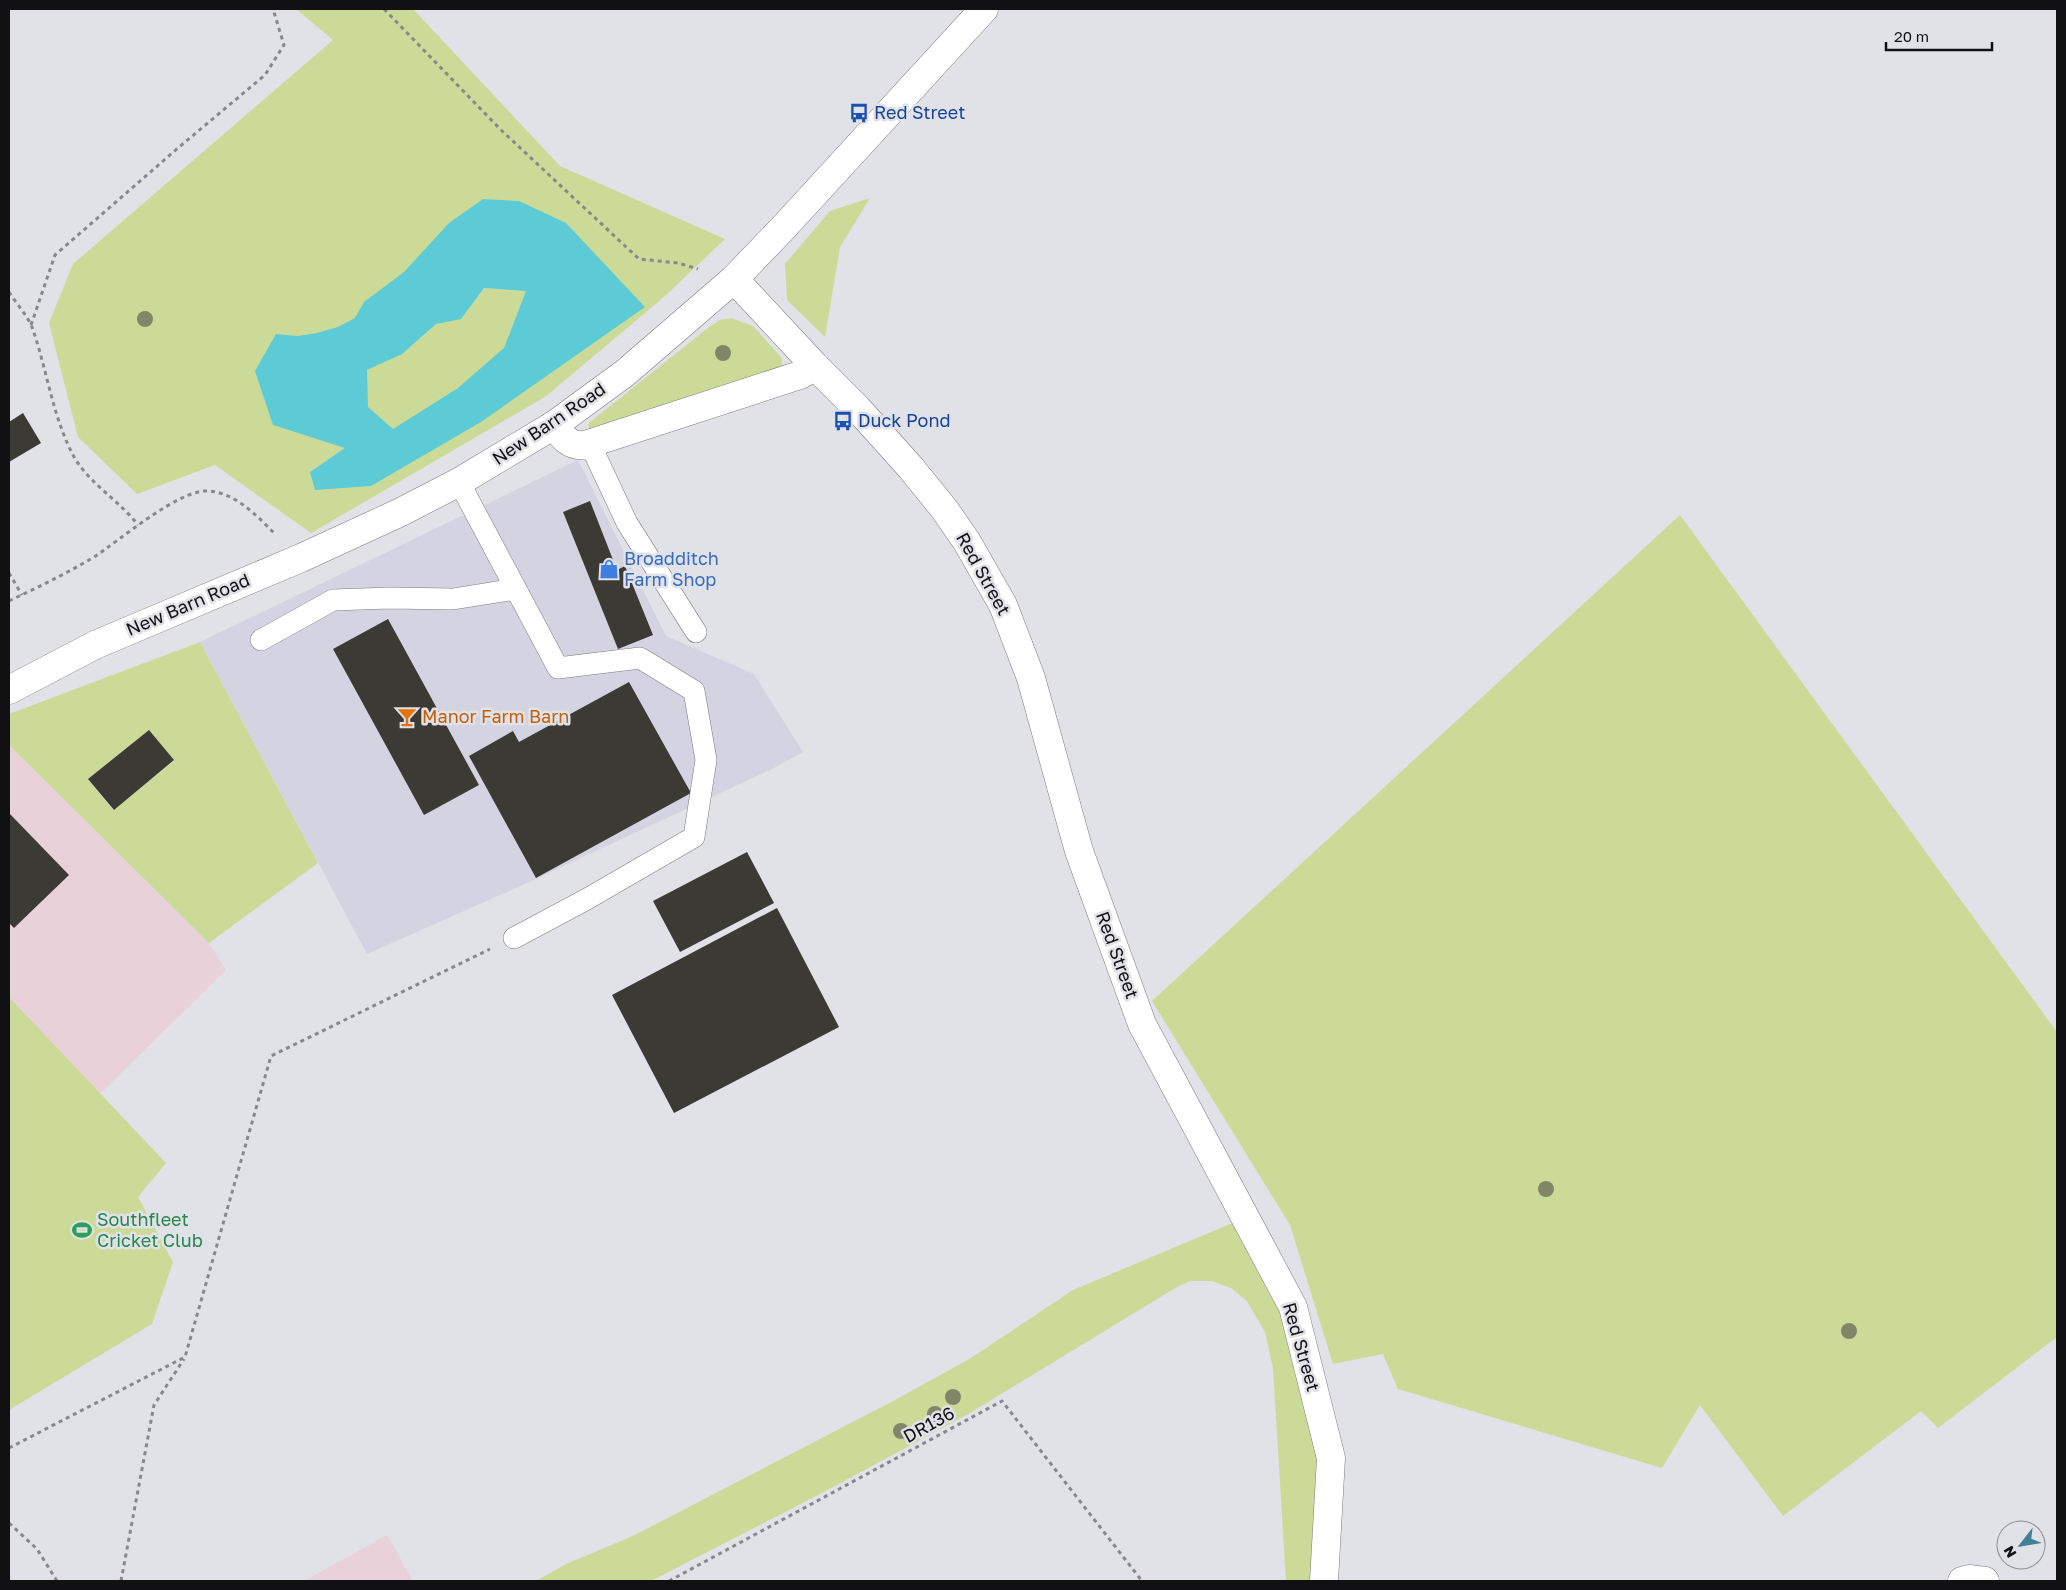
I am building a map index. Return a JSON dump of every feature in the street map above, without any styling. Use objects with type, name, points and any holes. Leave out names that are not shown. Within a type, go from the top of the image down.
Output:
[{"type":"street","name":"New Barn Road","points":[[9,690],[95,645],[301,558],[401,512],[459,482],[554,425],[631,368],[734,279],[984,9]]},
{"type":"street","name":"Red Street","points":[[734,279],[858,409],[945,510],[985,571],[1019,642],[1031,678],[1079,851],[1142,1024],[1293,1307],[1331,1458],[1324,1581]]},
{"type":"street","points":[[554,425],[560,435],[572,444],[578,446],[590,444],[800,375],[815,366]]},
{"type":"street","points":[[1962,1581],[1969,1579],[1985,1581]]},
{"type":"lane","points":[[590,444],[627,523],[696,632]]},
{"type":"lane","points":[[459,482],[558,668],[640,658],[694,691],[706,760],[694,837],[587,899],[514,938]]},
{"type":"lane","points":[[261,640],[333,600],[389,598],[453,599],[516,589]]},
{"type":"path","points":[[31,325],[55,255],[178,148],[266,75],[284,45],[273,9]]},
{"type":"path","points":[[384,9],[501,130],[639,259],[678,263],[734,279]]},
{"type":"path","points":[[9,292],[31,325],[64,436],[74,458],[90,477],[138,525]]},
{"type":"path","points":[[9,601],[73,569],[157,512],[201,491],[211,491],[238,502],[250,510],[301,558]]},
{"type":"path","points":[[9,573],[22,595]]},
{"type":"path","points":[[121,1581],[154,1405],[184,1357],[271,1056],[514,938]]},
{"type":"path","points":[[9,1448],[184,1357]]},
{"type":"path","name":"DR136","points":[[669,1581],[1002,1401],[1142,1581]]},
{"type":"path","points":[[9,1523],[37,1549],[57,1581]]},
{"type":"shaded area","points":[[578,460],[666,636],[754,674],[803,752],[772,769],[527,883],[367,954],[200,642]]},
{"type":"shaded area","points":[[9,745],[209,943],[226,970],[100,1094],[9,997]]},
{"type":"shaded area","points":[[387,1535],[413,1581],[304,1581]]},
{"type":"green space","points":[[296,9],[413,9],[560,166],[725,239],[664,297],[545,397],[311,533],[215,465],[137,494],[78,437],[49,323],[73,264],[333,40]]},
{"type":"green space","points":[[870,198],[840,247],[825,337],[787,300],[785,264],[830,211]]},
{"type":"green space","points":[[731,318],[753,326],[781,357],[782,367],[590,430],[589,423],[709,327],[720,320]]},
{"type":"green space","points":[[1680,515],[2057,1032],[2057,1337],[1938,1428],[1921,1411],[1783,1516],[1700,1405],[1662,1468],[1398,1389],[1383,1354],[1333,1364],[1290,1225],[1152,1001]]},
{"type":"green space","points":[[200,642],[318,863],[209,943],[9,745],[9,714]],"holes":[[[149,730],[174,761],[113,810],[88,779]]]},
{"type":"green space","name":"Southfleet Cricket Club","points":[[9,997],[166,1163],[138,1197],[173,1262],[152,1324],[9,1410]]},
{"type":"green space","points":[[1235,1222],[1281,1286],[1322,1446],[1323,1581],[1286,1581],[1273,1368],[1265,1332],[1247,1301],[1231,1288],[1211,1281],[1190,1281],[1177,1287],[970,1413],[822,1493],[651,1581],[536,1581],[566,1564],[633,1536],[895,1400],[971,1358],[1073,1290]]},
{"type":"water","points":[[483,199],[519,201],[566,223],[645,307],[481,422],[371,486],[315,490],[310,472],[345,448],[273,425],[255,371],[276,334],[298,336],[317,333],[338,327],[355,318],[364,302],[404,272],[449,223]],"holes":[[[484,288],[526,291],[504,348],[458,388],[393,429],[368,407],[367,370],[402,354],[436,324],[461,319]]]},
{"type":"building","points":[[23,413],[41,443],[9,462],[9,422]]},
{"type":"building","points":[[590,501],[617,570],[625,566],[653,635],[618,649],[563,512]]},
{"type":"building","points":[[388,619],[479,785],[424,815],[333,649]]},
{"type":"building","points":[[629,682],[691,793],[536,878],[469,756],[513,731],[519,742]]},
{"type":"building","points":[[149,730],[174,760],[114,810],[88,779]]},
{"type":"building","points":[[9,813],[69,875],[14,928],[9,923]]},
{"type":"building","points":[[747,852],[774,903],[680,952],[653,901]]},
{"type":"building","points":[[777,908],[839,1027],[674,1113],[612,995]]},
{"type":"place","name":"Red Street","points":[[859,113]]},
{"type":"place","name":"Duck Pond","points":[[843,421]]},
{"type":"place","name":"Broadditch Farm Shop","points":[[609,569]]},
{"type":"place","name":"Manor Farm Barn","points":[[407,717]]},
{"type":"place","name":"Southfleet Cricket Club","points":[[82,1230]]}]
